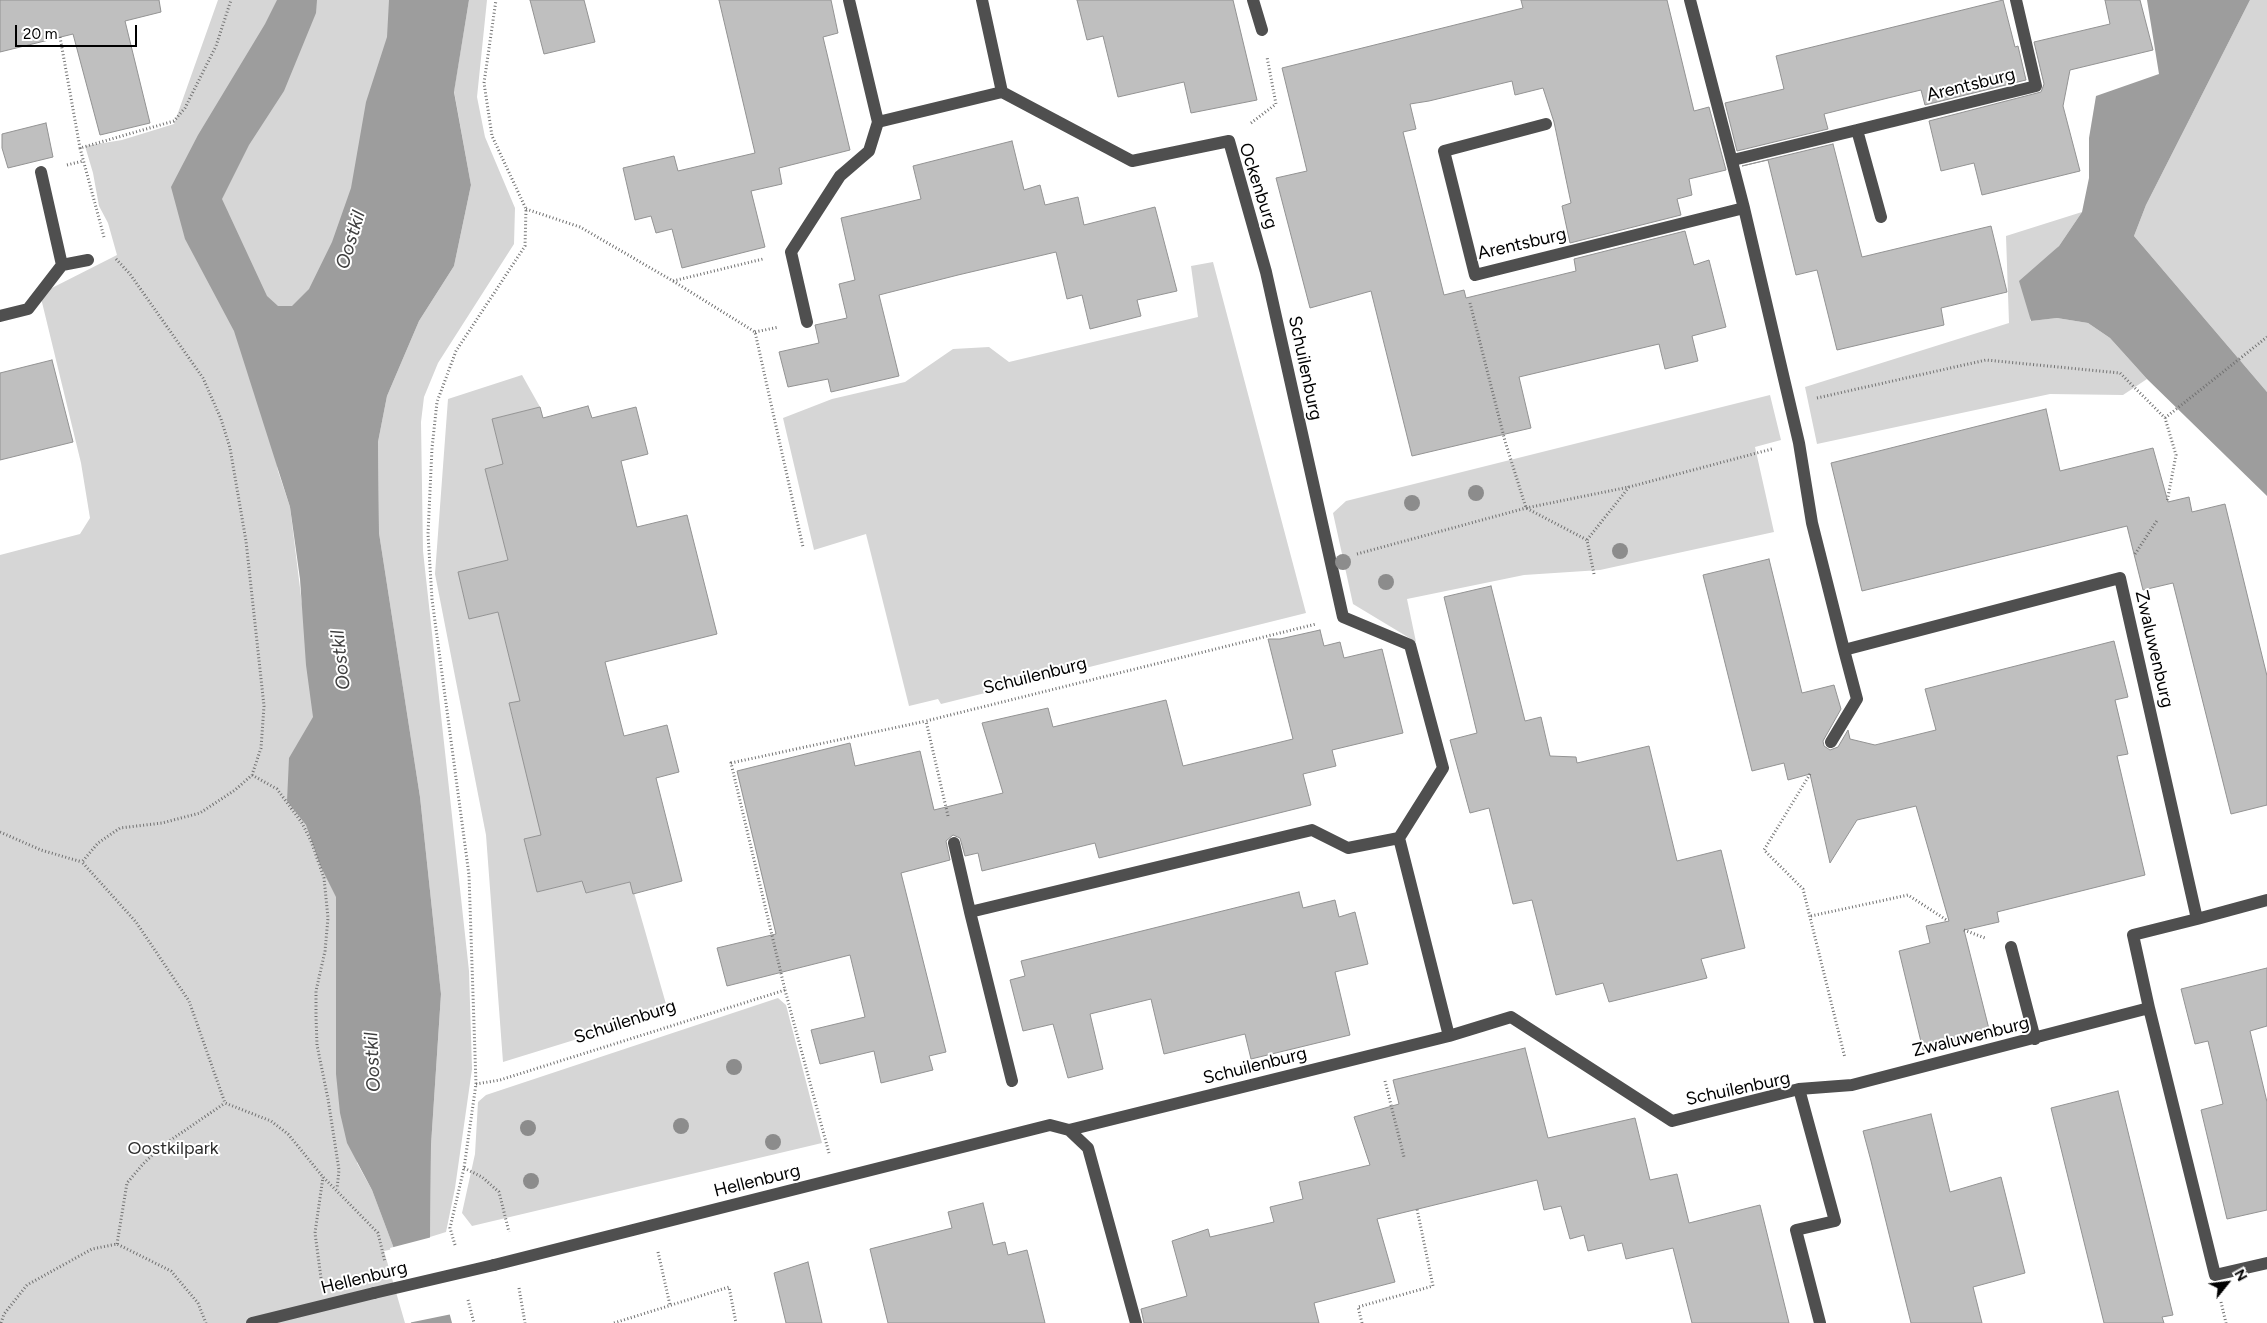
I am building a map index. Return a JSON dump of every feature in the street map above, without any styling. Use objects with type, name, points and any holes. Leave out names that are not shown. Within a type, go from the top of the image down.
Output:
[{"type":"street","points":[[807,322],[791,252],[840,176],[869,151],[878,122],[849,0]]},
{"type":"street","points":[[878,122],[1002,92],[982,0]]},
{"type":"street","points":[[1253,0],[1262,30]]},
{"type":"street","points":[[1690,0],[1733,160],[1799,443],[1812,522],[1857,699],[1831,742]]},
{"type":"street","name":"Arentsburg","points":[[1733,160],[2036,86],[2016,0]]},
{"type":"street","name":"Ockenburg","points":[[1002,92],[1132,161],[1229,141],[1266,272]]},
{"type":"street","name":"Arentsburg","points":[[1546,124],[1444,151],[1475,275],[1744,208]]},
{"type":"street","points":[[1857,130],[1881,216]]},
{"type":"street","points":[[40,172],[62,265]]},
{"type":"street","points":[[0,316],[28,310],[62,265],[88,260]]},
{"type":"street","name":"Schuilenburg","points":[[1266,272],[1343,617]]},
{"type":"street","name":"Zwaluwenburg","points":[[1844,650],[2120,578],[2197,919]]},
{"type":"street","points":[[1343,617],[1410,646],[1443,768],[1399,838],[1449,1036]]},
{"type":"street","points":[[970,912],[1312,830],[1348,848],[1399,838]]},
{"type":"street","points":[[954,843],[1012,1081]]},
{"type":"street","points":[[2267,900],[2133,935],[2149,1008],[2216,1275],[2267,1263]]},
{"type":"street","points":[[2011,947],[2035,1039]]},
{"type":"street","name":"Zwaluwenburg","points":[[1799,1089],[1852,1085],[2149,1008]]},
{"type":"street","name":"Schuilenburg","points":[[1069,1130],[1449,1036],[1511,1016],[1672,1121],[1799,1089],[1834,1221],[1796,1230],[1820,1323]]},
{"type":"street","name":"Hellenburg","points":[[252,1323],[652,1226],[1021,1130],[1050,1125],[1069,1130]]},
{"type":"street","points":[[1069,1130],[1088,1148],[1136,1323]]},
{"type":"path","points":[[80,148],[174,122],[185,108],[216,46],[232,0]]},
{"type":"path","points":[[457,1255],[450,1228],[464,1168],[476,1084],[469,875],[432,598],[428,534],[432,448],[437,402],[456,352],[525,246],[526,209],[492,136],[484,83],[496,0]]},
{"type":"path","points":[[1229,141],[1276,104],[1262,30]]},
{"type":"path","points":[[60,37],[80,148],[106,243]]},
{"type":"path","points":[[526,209],[580,227],[673,281],[755,332],[803,547]]},
{"type":"path","points":[[673,281],[791,252]]},
{"type":"path","points":[[82,862],[98,843],[120,828],[162,823],[200,813],[235,790],[252,775],[261,748],[264,706],[246,541],[230,448],[221,419],[203,378],[130,274],[114,258]]},
{"type":"path","points":[[1475,275],[1466,284],[1505,441],[1526,508],[1587,540]]},
{"type":"path","points":[[2165,418],[2267,337]]},
{"type":"path","points":[[1790,404],[1986,360],[2120,373],[2165,418],[2176,455],[2167,502]]},
{"type":"path","points":[[1330,561],[1526,508],[1629,487],[1799,443]]},
{"type":"path","points":[[1587,540],[1629,487]]},
{"type":"path","points":[[2120,578],[2158,518]]},
{"type":"path","points":[[1587,540],[1594,574]]},
{"type":"path","name":"Schuilenburg","points":[[476,1084],[500,1080],[785,990],[731,763],[926,722],[1343,617]]},
{"type":"path","points":[[926,722],[954,843]]},
{"type":"path","points":[[1810,774],[1764,850],[1803,889],[1852,1085]]},
{"type":"path","points":[[252,775],[277,789],[302,823],[311,841],[324,878],[328,918],[325,951],[316,991],[317,1045],[339,1170],[337,1189]]},
{"type":"path","points":[[0,832],[41,850],[82,862],[136,922],[189,1001],[225,1103],[271,1122],[288,1134],[323,1177],[337,1189],[378,1233],[386,1269]]},
{"type":"path","points":[[1811,916],[1908,895],[1948,921]]},
{"type":"path","points":[[785,990],[836,1179]]},
{"type":"path","points":[[1378,1053],[1404,1157]]},
{"type":"path","points":[[117,1244],[127,1183],[142,1164],[162,1146],[225,1103]]},
{"type":"path","points":[[464,1168],[482,1177],[499,1192],[507,1220]]},
{"type":"path","points":[[319,1267],[315,1233],[323,1177]]},
{"type":"path","points":[[1362,1323],[1358,1307],[1433,1286],[1417,1209]]},
{"type":"path","points":[[652,1226],[670,1305]]},
{"type":"path","points":[[1,1323],[4,1314],[27,1285],[59,1265],[92,1249],[117,1244],[171,1271],[198,1303],[206,1323]]},
{"type":"path","points":[[614,1323],[729,1287],[736,1323]]},
{"type":"path","points":[[466,1291],[474,1323]]},
{"type":"path","points":[[521,1303],[525,1323]]},
{"type":"green space","name":"Oostkilpark","points":[[218,0],[407,0],[388,106],[273,442],[278,471],[290,507],[338,896],[357,1163],[372,1190],[393,1246],[393,1249],[384,1251],[405,1323],[0,1323],[0,555],[80,534],[90,518],[81,463],[40,294],[117,255],[108,223],[99,206],[93,173],[85,146],[122,140],[174,124]]},
{"type":"green space","points":[[469,0],[487,0],[477,97],[485,137],[515,208],[514,244],[438,363],[424,397],[421,422],[423,551],[469,971],[472,1069],[455,1188],[446,1232],[430,1237],[431,1145],[441,994],[420,797],[379,533],[378,442],[387,396],[419,321],[454,266],[471,185],[454,91]]},
{"type":"green space","points":[[2250,0],[2267,0],[2267,392],[2134,236],[2146,205]]},
{"type":"green space","points":[[2082,212],[2059,246],[2046,260],[2030,321],[2057,318],[2088,323],[2110,338],[2147,379],[2123,395],[2050,394],[1817,444],[1805,387],[2009,323],[2006,236]]},
{"type":"green space","points":[[1213,262],[1306,613],[941,704],[938,699],[909,706],[866,534],[814,550],[783,418],[832,399],[905,382],[953,349],[989,347],[1009,362],[1198,317],[1191,266]]},
{"type":"green space","points":[[522,375],[540,407],[492,419],[503,464],[485,469],[508,560],[458,572],[469,619],[498,612],[520,701],[509,704],[532,797],[548,834],[524,840],[537,892],[582,881],[586,893],[631,882],[668,1011],[503,1062],[486,835],[435,574],[448,399]]},
{"type":"green space","points":[[1770,395],[1781,440],[1755,447],[1774,532],[1600,570],[1524,575],[1407,599],[1416,642],[1353,604],[1333,513],[1346,501]]},
{"type":"green space","points":[[778,998],[786,1005],[822,1143],[472,1226],[462,1213],[475,1154],[478,1102],[486,1095]]},
{"type":"water","name":"Oostkil","points":[[277,0],[317,0],[316,13],[284,91],[249,145],[222,199],[267,296],[278,306],[292,306],[309,289],[332,242],[351,188],[366,102],[387,37],[389,0],[469,0],[454,92],[471,185],[454,266],[419,321],[387,396],[378,442],[379,533],[420,797],[441,994],[431,1145],[430,1240],[452,1323],[411,1323],[393,1246],[372,1190],[347,1143],[340,1113],[336,1074],[336,897],[320,865],[306,825],[287,801],[289,758],[313,717],[306,665],[300,579],[290,507],[234,331],[185,239],[171,187],[198,135],[265,24]]},
{"type":"water","points":[[2147,0],[2250,0],[2146,205],[2134,236],[2267,392],[2267,496],[2147,379],[2110,338],[2088,323],[2057,318],[2031,321],[2019,281],[2059,246],[2082,212],[2089,178],[2089,138],[2096,96],[2159,74]]},
{"type":"pier","points":[[432,1237],[452,1314],[408,1323],[390,1248]]},
{"type":"building","points":[[0,0],[159,0],[161,12],[125,21],[150,123],[100,135],[73,34],[0,52]]},
{"type":"building","points":[[530,0],[584,0],[595,42],[544,54]]},
{"type":"building","points":[[719,0],[831,0],[838,33],[823,37],[850,150],[779,168],[782,184],[751,191],[765,247],[682,268],[672,229],[656,233],[651,216],[635,220],[623,168],[674,156],[678,171],[755,153]]},
{"type":"building","points":[[1077,0],[1233,0],[1257,100],[1191,113],[1184,82],[1118,97],[1103,36],[1087,40]]},
{"type":"building","points":[[1521,0],[1667,0],[1694,111],[1709,107],[1726,170],[1689,179],[1692,195],[1677,199],[1681,215],[1570,243],[1562,206],[1571,203],[1554,122],[1543,88],[1515,95],[1512,81],[1410,104],[1416,129],[1403,132],[1444,295],[1464,290],[1466,298],[1576,271],[1574,259],[1685,231],[1694,265],[1709,260],[1726,327],[1692,336],[1698,361],[1665,369],[1659,344],[1519,377],[1531,428],[1412,456],[1371,291],[1310,308],[1276,178],[1307,171],[1282,68],[1523,8]]},
{"type":"building","points":[[2003,0],[2015,47],[2018,46],[2026,80],[1925,105],[1921,90],[1888,98],[1824,114],[1828,129],[1737,151],[1725,103],[1784,89],[1776,56]]},
{"type":"building","points":[[2105,0],[2140,0],[2153,50],[2070,70],[2063,106],[2080,171],[1982,195],[1974,163],[1941,171],[1929,121],[2041,92],[2044,84],[2034,42],[2110,24]]},
{"type":"building","points":[[46,123],[53,157],[8,168],[2,148],[2,134]]},
{"type":"building","points":[[1012,141],[1024,190],[1040,185],[1045,205],[1078,197],[1084,225],[1155,207],[1177,291],[1137,300],[1141,316],[1090,329],[1082,295],[1067,299],[1056,252],[958,275],[879,295],[899,376],[831,392],[828,379],[788,387],[779,352],[819,343],[815,325],[847,318],[839,284],[855,280],[841,218],[921,199],[913,166]]},
{"type":"building","points":[[1833,144],[1862,257],[1991,226],[2007,292],[1941,308],[1944,325],[1837,350],[1817,270],[1796,275],[1768,160],[1742,166]]},
{"type":"building","points":[[52,360],[73,442],[0,460],[0,373]]},
{"type":"building","points":[[588,406],[592,418],[636,407],[648,454],[621,461],[637,527],[687,515],[717,634],[605,662],[624,736],[667,725],[679,772],[656,778],[682,881],[633,894],[630,882],[586,893],[582,881],[537,892],[524,839],[541,835],[509,703],[520,701],[498,612],[469,619],[458,572],[508,560],[485,469],[503,464],[492,419],[540,407],[543,418]]},
{"type":"building","points":[[2046,409],[2060,471],[2153,448],[2168,502],[2189,497],[2192,512],[2225,504],[2267,676],[2267,805],[2231,814],[2173,583],[2143,590],[2127,526],[1862,591],[1831,463]]},
{"type":"building","points":[[1769,559],[1802,693],[1834,685],[1841,709],[1823,741],[1824,746],[1830,750],[1838,747],[1848,730],[1850,739],[1875,745],[1936,730],[1925,689],[2114,641],[2128,697],[2115,700],[2128,754],[2117,756],[2145,875],[1997,912],[1999,922],[1964,930],[1990,1033],[1923,1050],[1899,951],[1930,943],[1926,926],[1949,921],[1916,806],[1857,820],[1830,863],[1810,774],[1788,780],[1784,763],[1752,771],[1703,575]]},
{"type":"building","points":[[1491,586],[1525,721],[1541,717],[1550,756],[1576,757],[1577,763],[1649,746],[1677,861],[1721,850],[1745,948],[1701,959],[1707,978],[1609,1002],[1603,983],[1556,995],[1532,900],[1513,904],[1489,808],[1470,813],[1450,740],[1477,733],[1444,597]]},
{"type":"building","points":[[1320,630],[1324,646],[1340,642],[1344,658],[1382,649],[1403,733],[1332,750],[1336,766],[1303,774],[1311,805],[1099,858],[1095,843],[982,871],[978,853],[965,856],[960,838],[953,835],[946,841],[950,860],[901,873],[946,1052],[929,1056],[933,1070],[881,1083],[874,1051],[820,1064],[811,1030],[865,1017],[850,955],[727,986],[717,948],[776,934],[737,771],[850,743],[855,766],[920,751],[934,810],[1003,793],[982,723],[1048,708],[1053,727],[1166,700],[1183,766],[1293,739],[1268,639],[1280,639]]},
{"type":"building","points":[[1299,892],[1303,908],[1335,900],[1339,917],[1355,912],[1368,964],[1335,972],[1350,1035],[1251,1059],[1245,1034],[1164,1054],[1151,999],[1090,1014],[1103,1069],[1068,1078],[1053,1024],[1023,1031],[1010,980],[1025,976],[1021,961]]},
{"type":"building","points":[[2267,968],[2267,1026],[2250,1031],[2267,1102],[2267,1210],[2227,1219],[2201,1110],[2223,1104],[2208,1041],[2195,1044],[2181,989]]},
{"type":"building","points":[[1525,1048],[1548,1138],[1635,1118],[1650,1180],[1677,1174],[1689,1223],[1760,1205],[1789,1323],[1692,1323],[1673,1248],[1626,1259],[1622,1243],[1588,1251],[1584,1235],[1570,1239],[1561,1206],[1544,1210],[1537,1180],[1377,1219],[1395,1282],[1314,1303],[1319,1323],[1144,1323],[1141,1309],[1187,1296],[1172,1241],[1208,1229],[1210,1237],[1274,1222],[1270,1207],[1303,1199],[1299,1182],[1370,1165],[1354,1117],[1399,1104],[1393,1080]]},
{"type":"building","points":[[2118,1091],[2173,1315],[2162,1317],[2164,1323],[2104,1323],[2051,1108]]},
{"type":"building","points":[[1931,1114],[1950,1192],[2001,1177],[2025,1273],[1973,1287],[1982,1323],[1911,1323],[1863,1131]]},
{"type":"building","points":[[983,1203],[993,1245],[1005,1242],[1008,1255],[1027,1250],[1045,1323],[888,1323],[870,1249],[952,1228],[948,1212]]},
{"type":"building","points":[[808,1262],[822,1323],[786,1323],[774,1273]]}]
